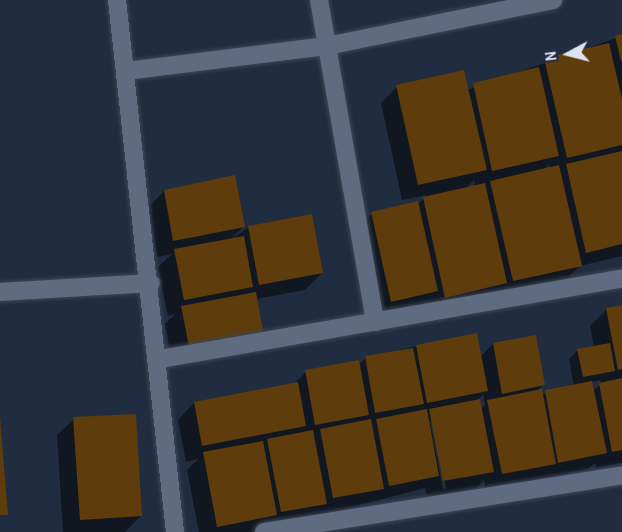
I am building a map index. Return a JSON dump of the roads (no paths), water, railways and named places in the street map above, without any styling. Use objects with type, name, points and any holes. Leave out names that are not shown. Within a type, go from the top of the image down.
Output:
[{"type":"street","points":[[117,0],[160,359],[175,532]]},
{"type":"street","points":[[319,0],[375,322]]},
{"type":"street","points":[[126,71],[327,46],[553,0]]},
{"type":"street","points":[[160,359],[622,279]]},
{"type":"street","points":[[0,292],[151,283]]},
{"type":"street","points":[[264,532],[622,475]]}]
